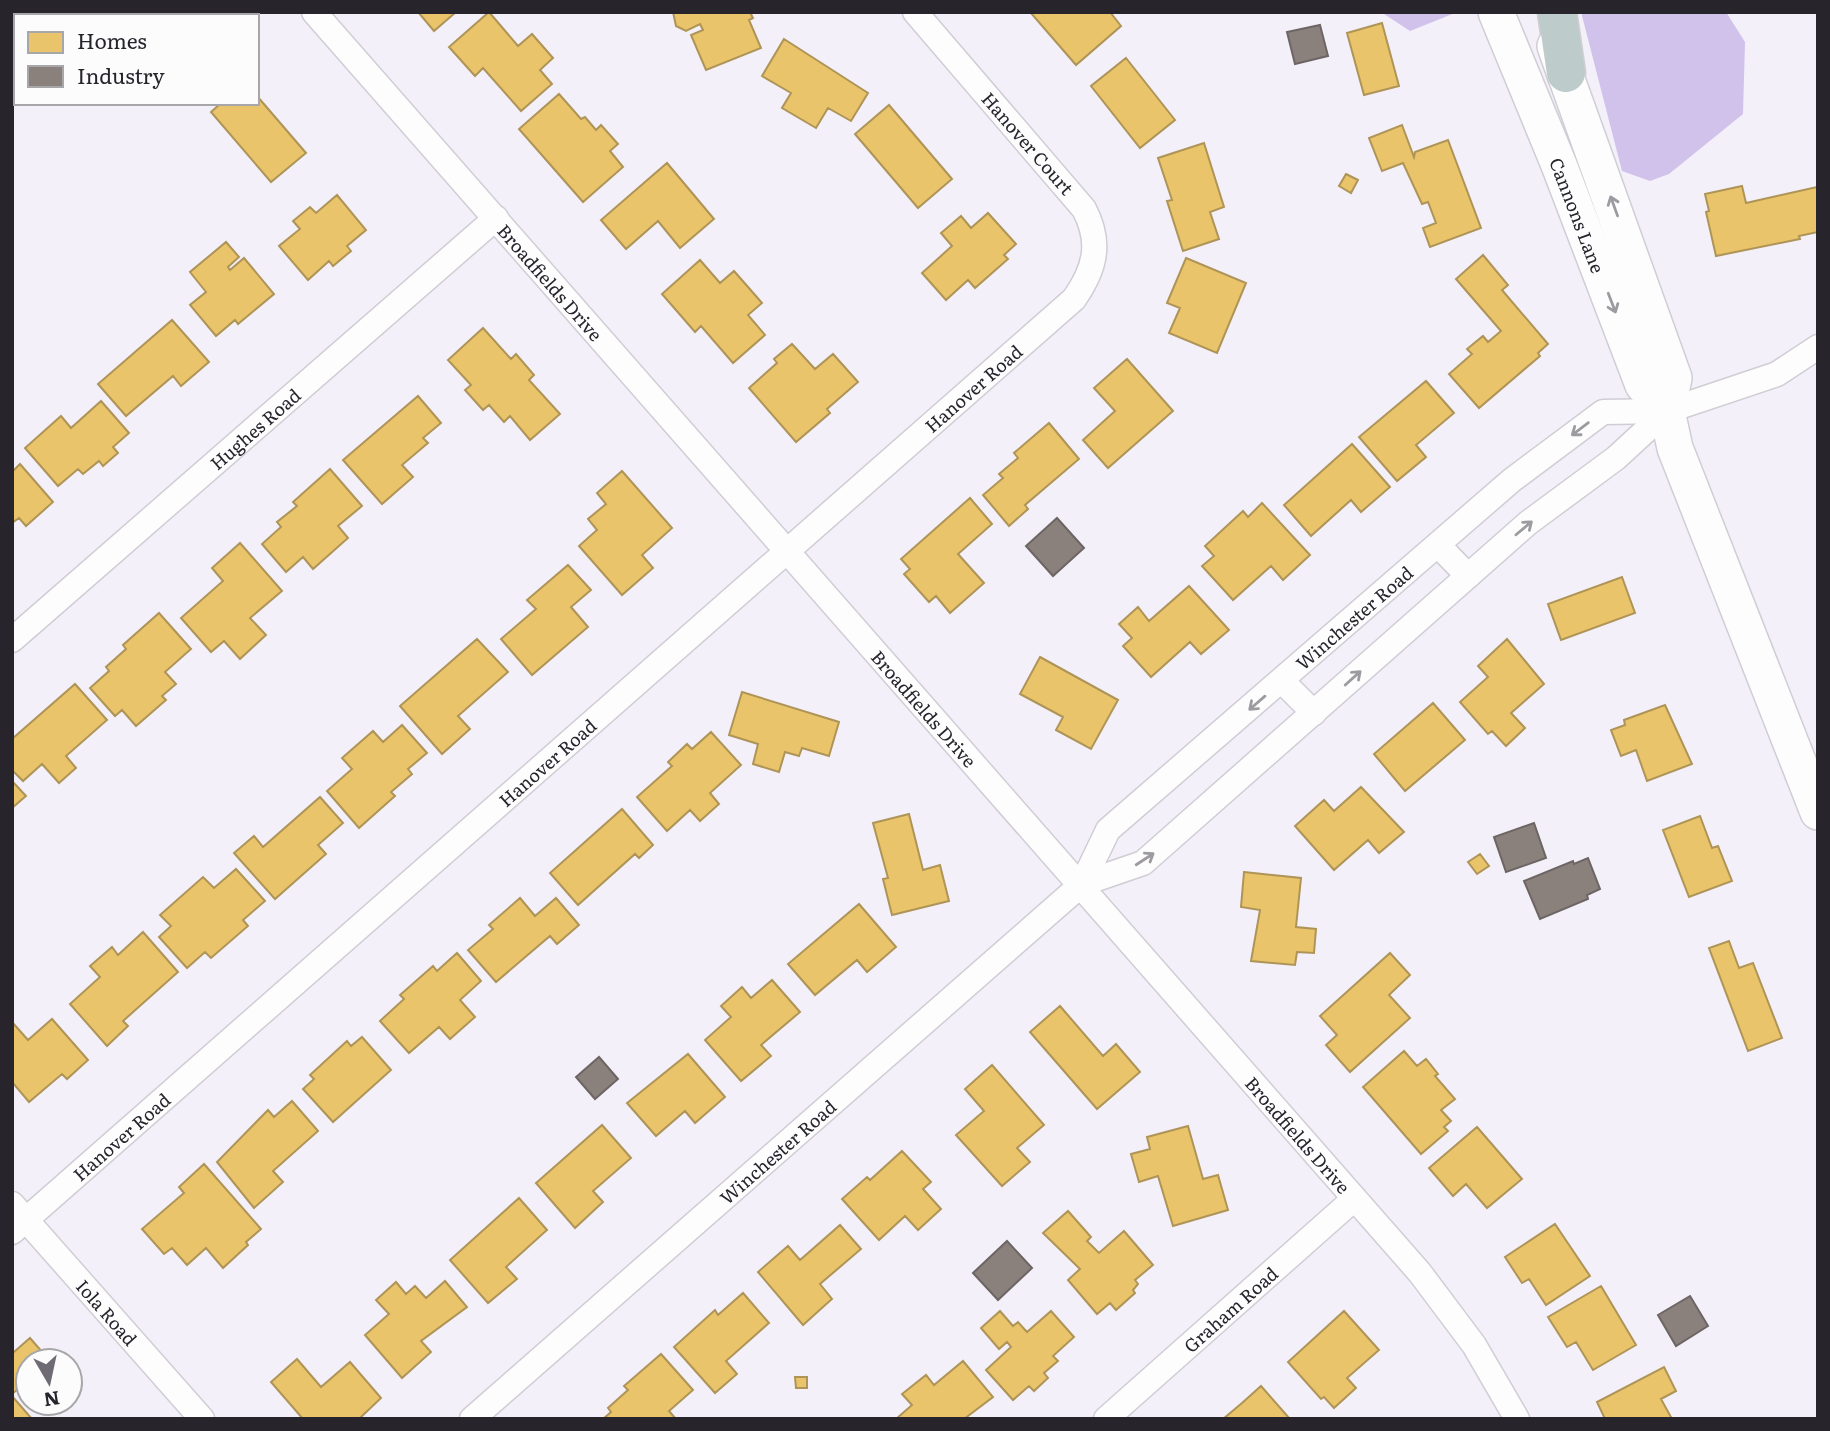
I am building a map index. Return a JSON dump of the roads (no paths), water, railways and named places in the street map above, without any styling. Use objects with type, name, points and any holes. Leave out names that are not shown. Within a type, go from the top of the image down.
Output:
[{"type":"highway","points":[[1557,12],[1568,77]]},
{"type":"main road","name":"Cannons Lane","points":[[1496,12],[1532,97],[1643,385],[1667,411]]},
{"type":"main road","name":"Cannons Lane","points":[[1542,12],[1568,77],[1674,378],[1667,411],[1675,448],[1818,812]]},
{"type":"main road","points":[[1532,97],[1568,77]]},
{"type":"street","name":"Broadfields Drive","points":[[314,12],[1082,884],[1420,1273],[1466,1335],[1517,1419]]},
{"type":"street","name":"Hanover Court","points":[[915,12],[1084,209],[1096,241],[1095,259],[1080,289]]},
{"type":"street","name":"Hughes Road","points":[[12,640],[496,218]]},
{"type":"street","name":"Hanover Road","points":[[17,1218],[789,551],[1016,352],[1080,289]]},
{"type":"street","name":"Winchester Road","points":[[1082,884],[1108,830],[1513,480],[1603,412],[1667,411],[1777,374],[1818,347]]},
{"type":"street","name":"Winchester Road","points":[[472,1419],[1082,884],[1143,863],[1528,523],[1623,452],[1667,411]]},
{"type":"street","points":[[1438,545],[1468,576]]},
{"type":"street","points":[[1282,681],[1314,713]]},
{"type":"street","name":"Graham Road","points":[[1106,1419],[1354,1199]]},
{"type":"street","name":"Iola Road","points":[[17,1218],[202,1419]]}]
